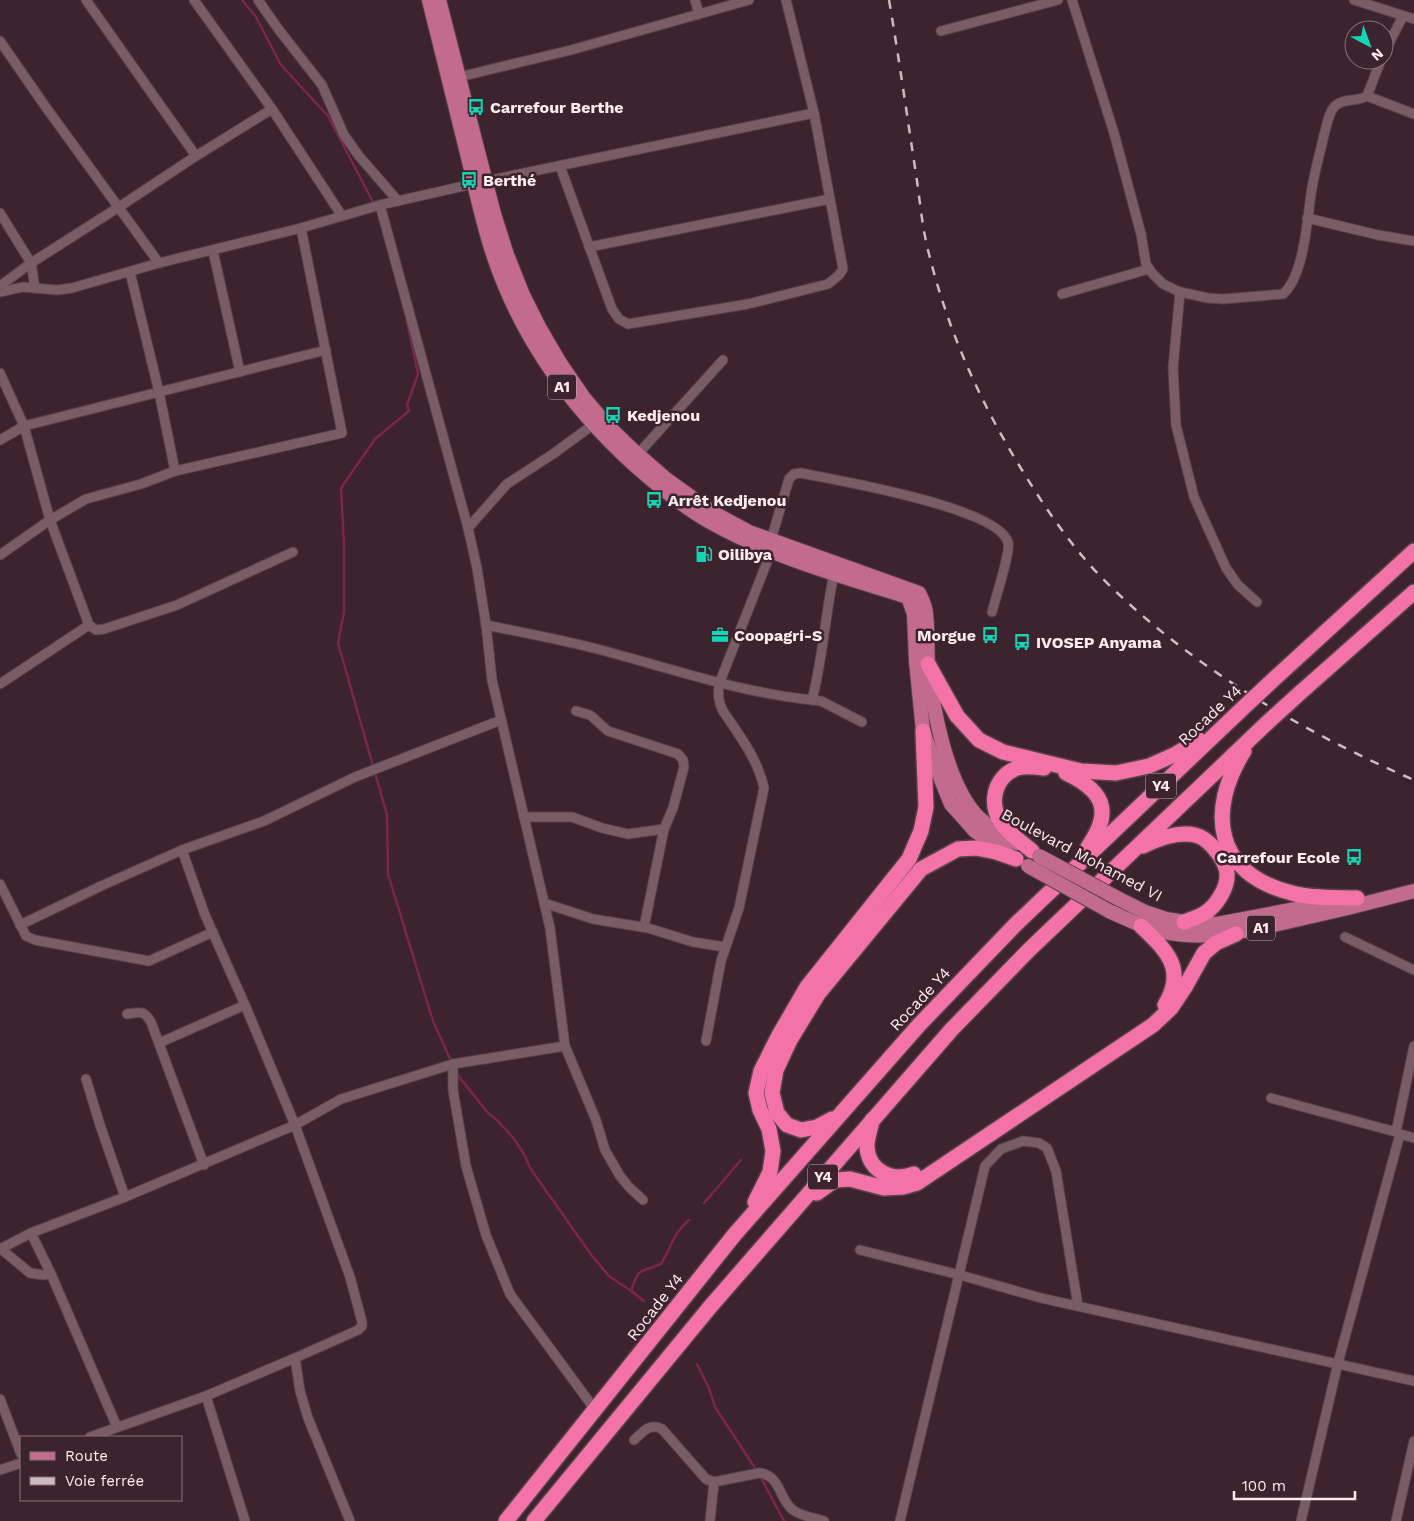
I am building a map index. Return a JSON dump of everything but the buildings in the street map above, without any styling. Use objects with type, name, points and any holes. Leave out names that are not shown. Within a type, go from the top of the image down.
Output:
[{"type":"highway","name":"Rocade Y4","points":[[506,1521],[596,1411],[735,1234],[919,1025],[1016,924],[1078,864],[1274,679],[1414,551]]},
{"type":"highway","name":"Y4","points":[[534,1521],[704,1314],[952,1029],[1030,948],[1254,735],[1414,592]]},
{"type":"highway","points":[[928,664],[957,716],[979,740],[1003,752],[1082,771],[1116,773],[1149,766],[1176,754],[1228,722]]},
{"type":"highway","points":[[735,1234],[757,1199],[770,1172],[773,1151],[769,1129],[760,1110],[756,1093],[761,1071],[778,1036],[807,987],[909,859],[921,831],[926,807],[923,731]]},
{"type":"highway","points":[[1254,735],[1235,765],[1225,789],[1222,810],[1223,833],[1231,854],[1241,866],[1262,882],[1291,893],[1314,897],[1357,898]]},
{"type":"highway","points":[[1029,858],[1003,825],[994,802],[995,790],[1002,777],[1018,768],[1040,768],[1066,773],[1082,781],[1098,798],[1103,812],[1099,828],[1078,864]]},
{"type":"highway","points":[[1132,851],[1158,839],[1179,834],[1195,835],[1211,843],[1221,857],[1227,874],[1224,888],[1218,901],[1206,912],[1184,922]]},
{"type":"highway","points":[[838,1116],[817,1127],[801,1130],[787,1124],[777,1113],[772,1093],[776,1070],[790,1040],[818,994],[921,869],[958,849],[976,848],[1029,858]]},
{"type":"highway","points":[[872,1119],[867,1143],[869,1157],[873,1164],[889,1176],[899,1178],[912,1175],[927,1167],[1143,1024],[1164,1007],[1171,995],[1175,978],[1169,956],[1159,943],[1141,926]]},
{"type":"highway","points":[[766,1243],[820,1189],[835,1180],[850,1179],[884,1188],[903,1187],[917,1183],[980,1142],[1153,1025],[1171,1008],[1204,953],[1216,943],[1236,934]]},
{"type":"main road","name":"Boulevard Mohamed VI","points":[[429,0],[480,182],[523,295],[560,363],[584,398],[608,426],[666,480],[712,512],[771,546],[920,592],[926,612],[928,664],[937,721],[947,761],[966,801],[979,818],[1029,858],[1109,911],[1141,926],[1176,934],[1203,936],[1236,934],[1317,916],[1414,891]]},
{"type":"main road","name":"Boulevard Mohamed VI","points":[[439,0],[459,77],[480,182],[482,218],[494,258],[511,300],[526,332],[549,370],[594,424],[628,460],[684,505],[710,522],[834,574],[908,597],[914,614],[916,661],[923,731],[951,804],[975,831],[1029,858],[1152,914],[1184,922],[1217,924],[1357,898],[1414,884]]},
{"type":"street","points":[[86,0],[196,156]]},
{"type":"street","points":[[194,0],[272,109],[342,216]]},
{"type":"street","points":[[258,0],[322,85],[344,135],[359,156],[398,201]]},
{"type":"street","points":[[695,0],[699,14]]},
{"type":"street","points":[[459,77],[571,50],[749,0]]},
{"type":"street","points":[[560,166],[612,309],[619,319],[628,324],[748,304],[828,284],[840,275],[843,269],[814,113],[786,0]]},
{"type":"street","points":[[942,31],[1058,0]]},
{"type":"street","points":[[1072,0],[1114,134],[1141,234],[1146,264],[1152,274],[1163,284],[1180,292],[1223,299],[1283,294],[1293,282],[1302,251],[1317,163],[1331,111],[1340,102],[1362,99],[1367,96],[1377,70]]},
{"type":"street","points":[[1354,0],[1414,18]]},
{"type":"street","points":[[1394,34],[1403,16]]},
{"type":"street","points":[[0,41],[159,263]]},
{"type":"street","points":[[1367,96],[1414,114]]},
{"type":"street","points":[[0,286],[31,263],[272,109]]},
{"type":"street","points":[[0,292],[23,287],[57,290],[72,288],[159,263],[301,228],[380,205],[480,182],[814,113]]},
{"type":"street","points":[[589,247],[830,199]]},
{"type":"street","points":[[380,205],[468,528],[477,568],[492,680],[550,928],[566,1046],[596,1120],[605,1150],[620,1176],[643,1200]]},
{"type":"street","points":[[0,213],[31,263],[35,288]]},
{"type":"street","points":[[1307,218],[1378,235],[1414,241]]},
{"type":"street","points":[[0,555],[50,520],[86,498],[141,484],[175,472],[342,433],[301,228]]},
{"type":"street","points":[[213,251],[240,372]]},
{"type":"street","points":[[1062,294],[1149,269]]},
{"type":"street","points":[[130,272],[159,392],[175,472]]},
{"type":"street","points":[[1180,292],[1173,368],[1178,434],[1194,497],[1226,568],[1238,585],[1257,602]]},
{"type":"street","points":[[0,440],[24,426],[326,350]]},
{"type":"street","points":[[638,454],[723,360]]},
{"type":"street","points":[[0,373],[24,426],[50,520],[90,625],[96,630],[177,605],[293,552]]},
{"type":"street","points":[[468,528],[508,484],[594,424]]},
{"type":"street","points":[[706,1041],[717,978],[725,947],[739,908],[764,788],[762,776],[754,759],[718,702],[719,684],[771,546],[789,478],[794,474],[801,473],[909,496],[960,511],[984,522],[1008,541],[992,612]]},
{"type":"street","points":[[812,700],[828,599],[834,574]]},
{"type":"street","points":[[0,684],[90,625]]},
{"type":"street","points":[[486,625],[600,650],[719,684],[784,697],[821,702],[862,722]]},
{"type":"street","points":[[576,711],[590,715],[608,731],[678,754],[683,760],[684,767],[673,808],[664,829],[644,927]]},
{"type":"street","points":[[20,925],[182,850],[264,821],[355,777],[501,720]]},
{"type":"street","points":[[524,817],[572,817],[602,828],[628,834],[664,829]]},
{"type":"street","points":[[93,1436],[206,1396],[358,1330],[362,1326],[350,1277],[295,1125],[246,1004],[205,915],[182,850]]},
{"type":"street","points":[[0,884],[26,936],[35,940],[149,960],[213,932]]},
{"type":"street","points":[[544,903],[603,922],[644,927],[707,945],[725,947]]},
{"type":"street","points":[[1345,937],[1414,970]]},
{"type":"street","points":[[159,1043],[246,1004]]},
{"type":"street","points":[[127,1014],[141,1012],[147,1015],[204,1164]]},
{"type":"street","points":[[51,1274],[30,1274],[1,1249],[31,1233],[125,1197],[295,1125],[341,1099],[453,1064],[566,1046]]},
{"type":"street","points":[[1301,1521],[1338,1363],[1398,1133],[1414,1046]]},
{"type":"street","points":[[453,1064],[453,1090],[466,1166],[486,1235],[510,1294],[596,1411]]},
{"type":"street","points":[[86,1080],[125,1197]]},
{"type":"street","points":[[1271,1098],[1414,1138]]},
{"type":"street","points":[[900,1521],[985,1166],[1001,1149],[1023,1141],[1039,1143],[1047,1148],[1056,1171],[1078,1306]]},
{"type":"street","points":[[31,1233],[51,1274],[117,1427]]},
{"type":"street","points":[[860,1250],[1041,1298],[1414,1381]]},
{"type":"street","points":[[295,1358],[300,1391],[308,1418],[350,1521]]},
{"type":"street","points":[[206,1396],[245,1521]]},
{"type":"street","points":[[0,1399],[20,1451]]},
{"type":"street","points":[[634,1440],[648,1427],[656,1426],[662,1429],[706,1479],[714,1482],[759,1473],[765,1474],[772,1478],[792,1510],[824,1521]]},
{"type":"street","points":[[1396,1521],[1414,1441]]},
{"type":"street","points":[[0,1470],[20,1463]]},
{"type":"street","points":[[710,1521],[714,1482]]},
{"type":"waterway","points":[[242,0],[256,17],[281,65],[328,116],[374,204]]},
{"type":"waterway","points":[[406,317],[418,374],[407,405],[409,411],[375,439],[341,488],[344,544],[344,612],[338,643],[387,815],[388,874],[433,1021],[452,1063]]},
{"type":"waterway","points":[[457,1072],[488,1113],[515,1140],[530,1168],[592,1256],[609,1276],[644,1301]]},
{"type":"waterway","points":[[704,1203],[741,1160]]},
{"type":"waterway","points":[[631,1291],[638,1274],[661,1264],[679,1230],[689,1220]]},
{"type":"waterway","points":[[697,1364],[709,1388],[715,1407],[757,1471]]},
{"type":"waterway","points":[[760,1476],[784,1521]]},
{"type":"railway","points":[[889,0],[923,224],[937,283],[956,338],[979,392],[992,418],[1041,501],[1073,545],[1110,586],[1143,616],[1215,672],[1292,720],[1414,780]]},
{"type":"place","name":"Carrefour Berthe","points":[[476,107]]},
{"type":"place","name":"Berthé","points":[[469,180]]},
{"type":"place","name":"Kedjenou","points":[[613,415]]},
{"type":"place","name":"Arrêt Kedjenou","points":[[654,500]]},
{"type":"place","name":"Oilibya","points":[[704,554]]},
{"type":"place","name":"Coopagri-S","points":[[720,635]]},
{"type":"place","name":"Morgue","points":[[990,635]]},
{"type":"place","name":"IVOSEP Anyama","points":[[1022,642]]},
{"type":"place","name":"Carrefour Ecole","points":[[1354,857]]}]
